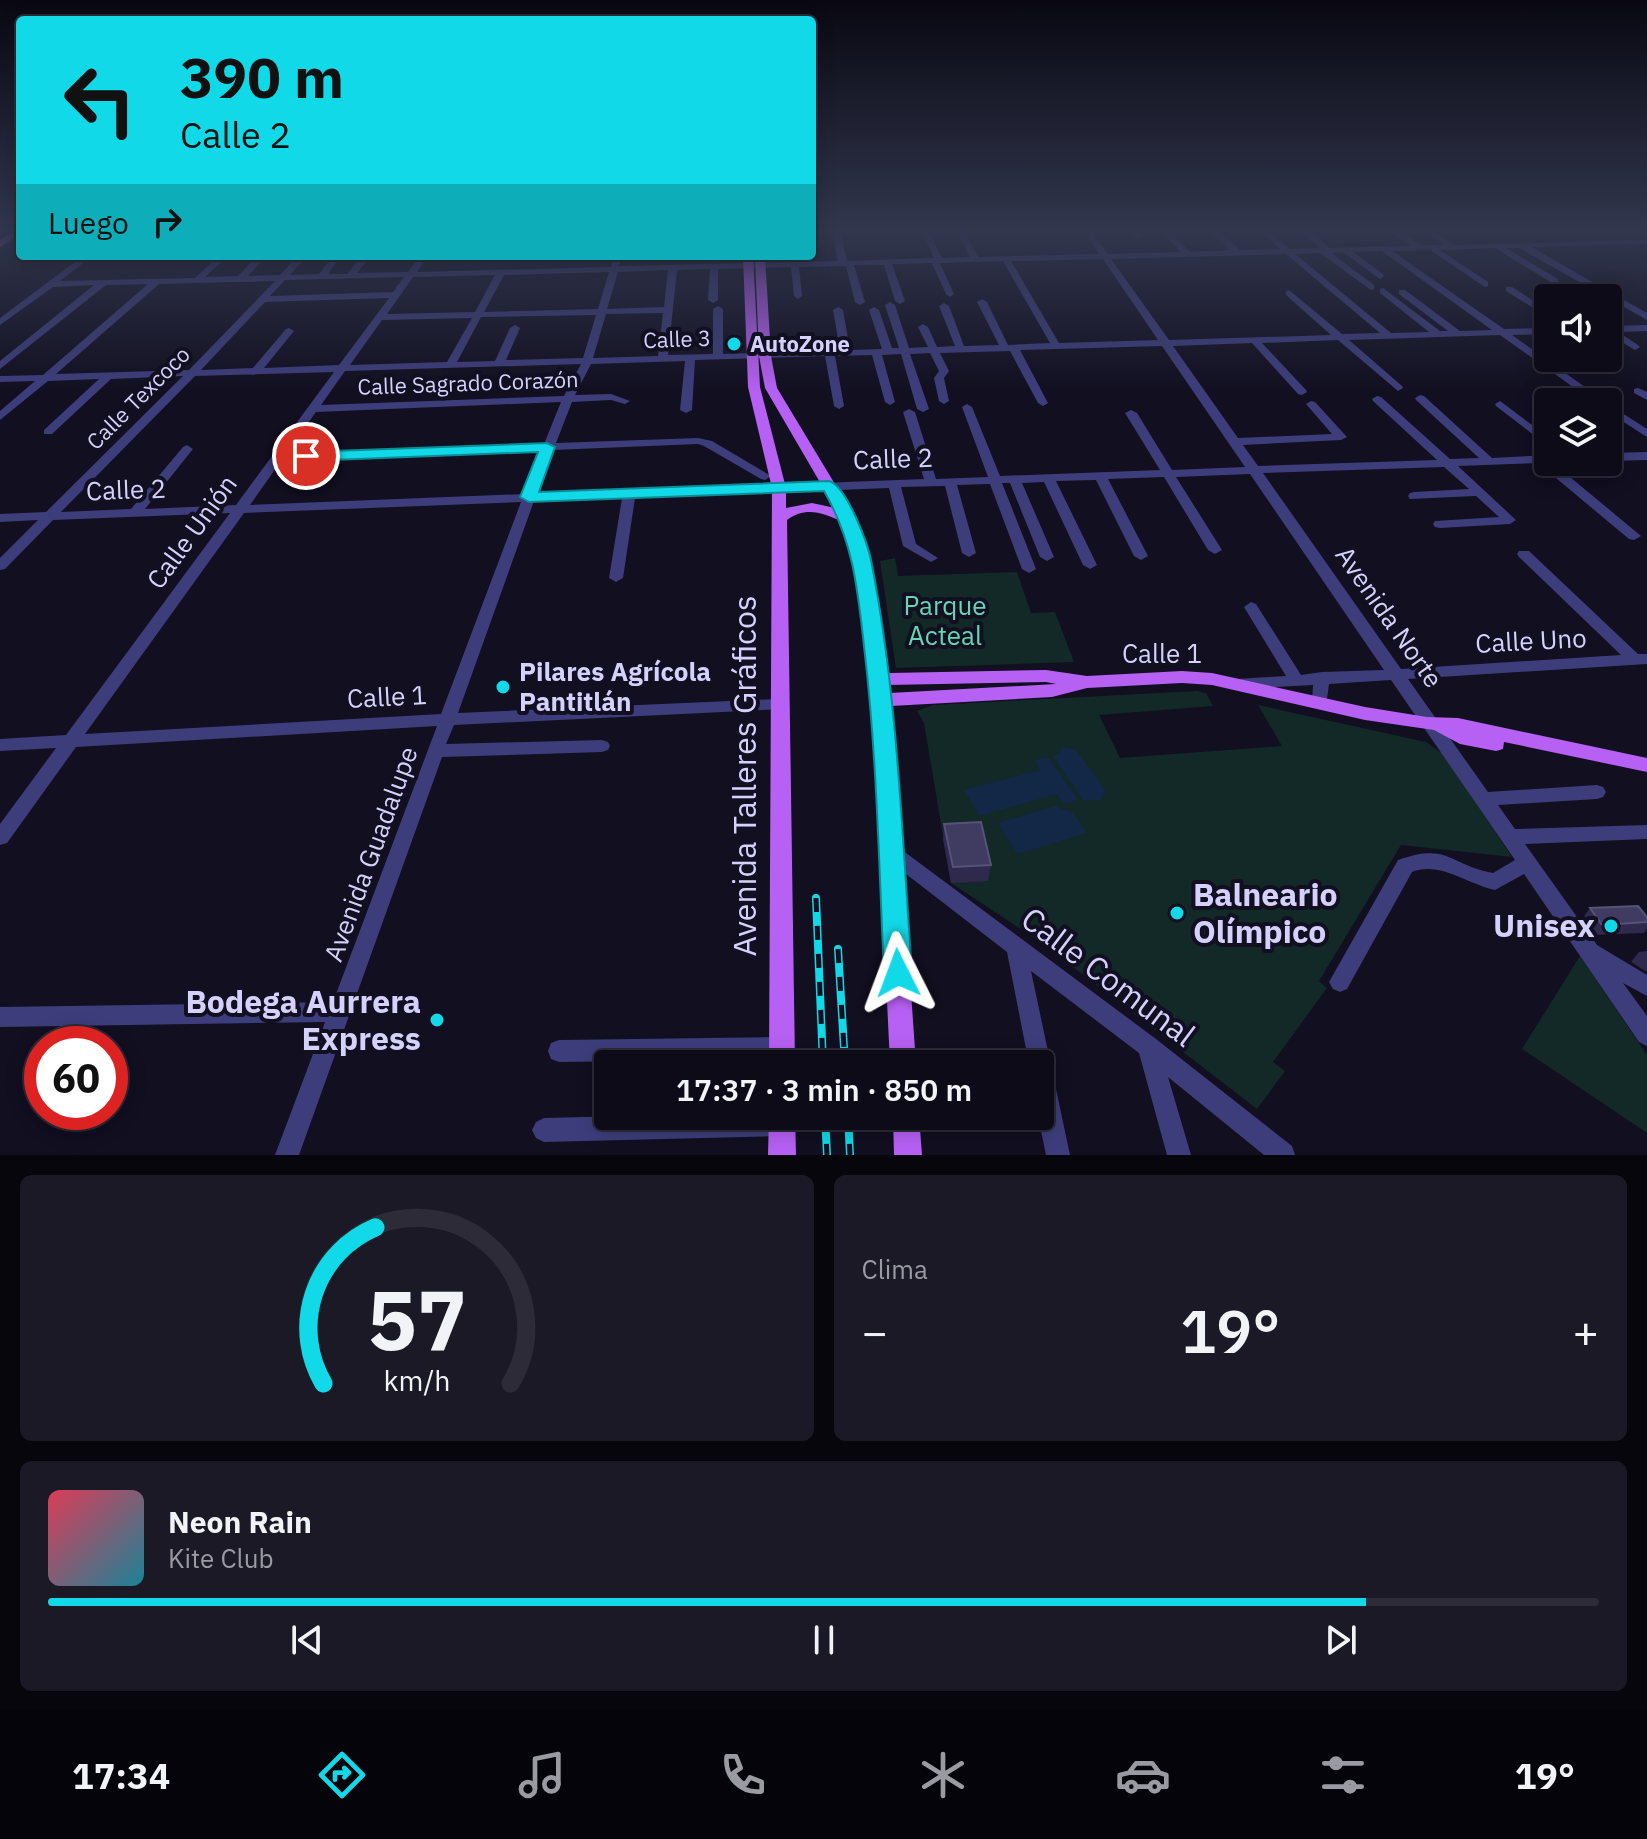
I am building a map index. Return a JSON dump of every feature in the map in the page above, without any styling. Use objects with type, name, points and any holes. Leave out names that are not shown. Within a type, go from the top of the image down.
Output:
[{"type":"main road","points":[[755,284],[758,356],[774,397],[849,519],[863,562],[882,706],[902,1050]]},
{"type":"main road","name":"Avenida Talleres Gráficos","points":[[758,356],[754,387],[778,519],[782,1050]]},
{"type":"main road","points":[[778,519],[794,508],[811,506],[849,519]]},
{"type":"main road","name":"Calle 1","points":[[877,673],[886,679],[899,680],[1046,676],[1087,682],[1182,677],[1237,684],[1433,724]]},
{"type":"main road","name":"Calle 1","points":[[882,706],[884,702],[896,698],[1052,691],[1087,682]]},
{"type":"main road","points":[[1433,724],[1458,725],[1647,765]]},
{"type":"main road","points":[[1433,724],[1460,737],[1647,776]]},
{"type":"main road","points":[[782,1130],[782,1155]]},
{"type":"main road","points":[[907,1130],[908,1155]]},
{"type":"street","points":[[0,322],[49,284]]},
{"type":"street","points":[[0,366],[102,284]]},
{"type":"street","points":[[0,417],[154,284]]},
{"type":"street","name":"Calle Texcoco","points":[[0,566],[278,284]]},
{"type":"street","name":"Calle Unión","points":[[0,838],[404,284]]},
{"type":"street","points":[[450,366],[495,284]]},
{"type":"street","name":"Avenida Guadalupe","points":[[287,1155],[547,447],[587,362],[610,284]]},
{"type":"street","points":[[663,359],[671,284]]},
{"type":"street","points":[[715,284],[718,357]]},
{"type":"street","points":[[797,284],[798,296]]},
{"type":"street","points":[[854,284],[860,302]]},
{"type":"street","points":[[891,284],[905,351],[923,409]]},
{"type":"street","points":[[946,284],[950,294]]},
{"type":"street","points":[[1020,284],[1056,346]]},
{"type":"street","name":"Avenida Norte","points":[[1126,284],[1647,1035]]},
{"type":"street","points":[[1327,284],[1389,336]]},
{"type":"street","points":[[1367,284],[1371,287]]},
{"type":"street","points":[[1434,284],[1581,388]]},
{"type":"street","points":[[1590,284],[1647,317]]},
{"type":"street","points":[[1509,289],[1534,305]]},
{"type":"street","points":[[1383,291],[1439,335]]},
{"type":"street","points":[[1402,292],[1458,334]]},
{"type":"street","points":[[1289,293],[1398,388]]},
{"type":"street","points":[[265,299],[396,295]]},
{"type":"street","points":[[982,302],[1043,403]]},
{"type":"street","points":[[944,306],[961,350]]},
{"type":"street","points":[[380,317],[668,310]]},
{"type":"street","points":[[838,310],[846,353]]},
{"type":"street","points":[[874,310],[890,402]]},
{"type":"street","points":[[923,327],[944,371],[939,378],[944,401]]},
{"type":"street","points":[[499,364],[515,328]]},
{"type":"street","points":[[1642,328],[1647,335]]},
{"type":"street","points":[[256,371],[289,331]]},
{"type":"street","name":"Calle 3","points":[[0,379],[1534,331]]},
{"type":"street","points":[[1622,337],[1635,347]]},
{"type":"street","points":[[1254,340],[1302,392]]},
{"type":"street","points":[[830,354],[839,406]]},
{"type":"street","points":[[686,410],[690,358]]},
{"type":"street","points":[[48,432],[109,375]]},
{"type":"street","name":"Calle Sagrado Corazón","points":[[312,409],[612,397],[625,401]]},
{"type":"street","points":[[1420,398],[1489,461]]},
{"type":"street","points":[[1377,399],[1510,520],[1440,524]]},
{"type":"street","points":[[1233,442],[1341,437],[1311,404]]},
{"type":"street","points":[[1500,404],[1534,432]]},
{"type":"street","points":[[967,407],[1029,569]]},
{"type":"street","points":[[909,412],[931,481]]},
{"type":"street","points":[[1131,413],[1215,550]]},
{"type":"street","points":[[1622,417],[1647,434]]},
{"type":"street","points":[[276,458],[702,442],[772,482]]},
{"type":"street","points":[[134,514],[187,449]]},
{"type":"street","points":[[1622,457],[1647,456]]},
{"type":"street","name":"Calle 2","points":[[0,518],[629,493],[772,482],[829,486],[1534,459]]},
{"type":"street","points":[[1100,475],[1141,556]]},
{"type":"street","points":[[1565,476],[1634,536]]},
{"type":"street","points":[[1048,477],[1090,565]]},
{"type":"street","points":[[1014,478],[1047,557]]},
{"type":"street","points":[[950,481],[969,553]]},
{"type":"street","points":[[894,483],[910,546],[931,558]]},
{"type":"street","points":[[1414,496],[1481,492]]},
{"type":"street","points":[[616,578],[629,493]]},
{"type":"street","points":[[1524,554],[1641,659]]},
{"type":"street","points":[[1251,607],[1295,678]]},
{"type":"street","name":"Calle Uno","points":[[1237,684],[1295,678],[1641,659]]},
{"type":"street","points":[[1320,702],[1322,677]]},
{"type":"street","name":"Calle 1","points":[[0,745],[448,719],[778,705]]},
{"type":"street","points":[[437,751],[602,746]]},
{"type":"street","points":[[1485,799],[1597,792]]},
{"type":"street","points":[[1510,837],[1647,832]]},
{"type":"street","name":"Calle Comunal","points":[[891,852],[1148,1047],[1283,1155]]},
{"type":"street","points":[[1340,982],[1405,866],[1432,858],[1484,881],[1495,882],[1528,862]]},
{"type":"street","points":[[1016,947],[1037,1050]]},
{"type":"street","points":[[1589,950],[1647,986]]},
{"type":"street","points":[[0,1017],[339,1012]]},
{"type":"street","points":[[1148,1047],[1179,1155]]},
{"type":"street","points":[[559,1051],[594,1052]]},
{"type":"street","points":[[544,1130],[594,1128]]},
{"type":"street","points":[[1053,1130],[1058,1155]]},
{"type":"green space","name":"Parque Acteal","points":[[895,558],[898,576],[1017,572],[1031,613],[1055,612],[1074,662],[896,668],[880,561]]},
{"type":"green space","name":"Balneario Olímpico","points":[[1206,693],[1213,706],[1099,715],[1120,758],[1282,746],[1258,705],[1426,742],[1443,754],[1512,857],[1401,845],[1319,981],[1327,988],[1273,1062],[1285,1071],[1257,1109],[1042,943],[951,883],[924,723],[917,711],[933,705]]},
{"type":"green space","points":[[1580,956],[1647,1055],[1647,1133],[1522,1049]]},
{"type":"water","points":[[1062,747],[1076,750],[1107,793],[1102,794],[1102,800],[1083,800],[1053,756],[1059,754]]},
{"type":"water","points":[[1048,757],[1078,800],[1064,804],[1057,794],[979,816],[964,790],[1040,770],[1035,760]]},
{"type":"water","points":[[1055,806],[1073,813],[1087,833],[1017,854],[998,823]]},
{"type":"building","points":[[981,822],[991,865],[953,867],[944,824]]},
{"type":"building","points":[[1638,906],[1647,917],[1647,922],[1602,925],[1590,908]]},
{"type":"railway","points":[[816,898],[822,1050]]},
{"type":"railway","points":[[838,949],[844,1050]]},
{"type":"railway","points":[[826,1130],[827,1155]]},
{"type":"railway","points":[[849,1130],[850,1155]]},
{"type":"place","name":"AutoZone","points":[[734,344]]},
{"type":"place","name":"Pilares Agrícola Pantitlán","points":[[503,687]]},
{"type":"place","name":"Balneario Olímpico","points":[[1177,913]]},
{"type":"place","name":"Unisex","points":[[1611,926]]},
{"type":"place","name":"Bodega Aurrera Express","points":[[437,1020]]},
{"type":"route","points":[[306,456],[547,447],[529,497],[829,486],[849,519],[863,562],[882,706],[898,973]]}]
